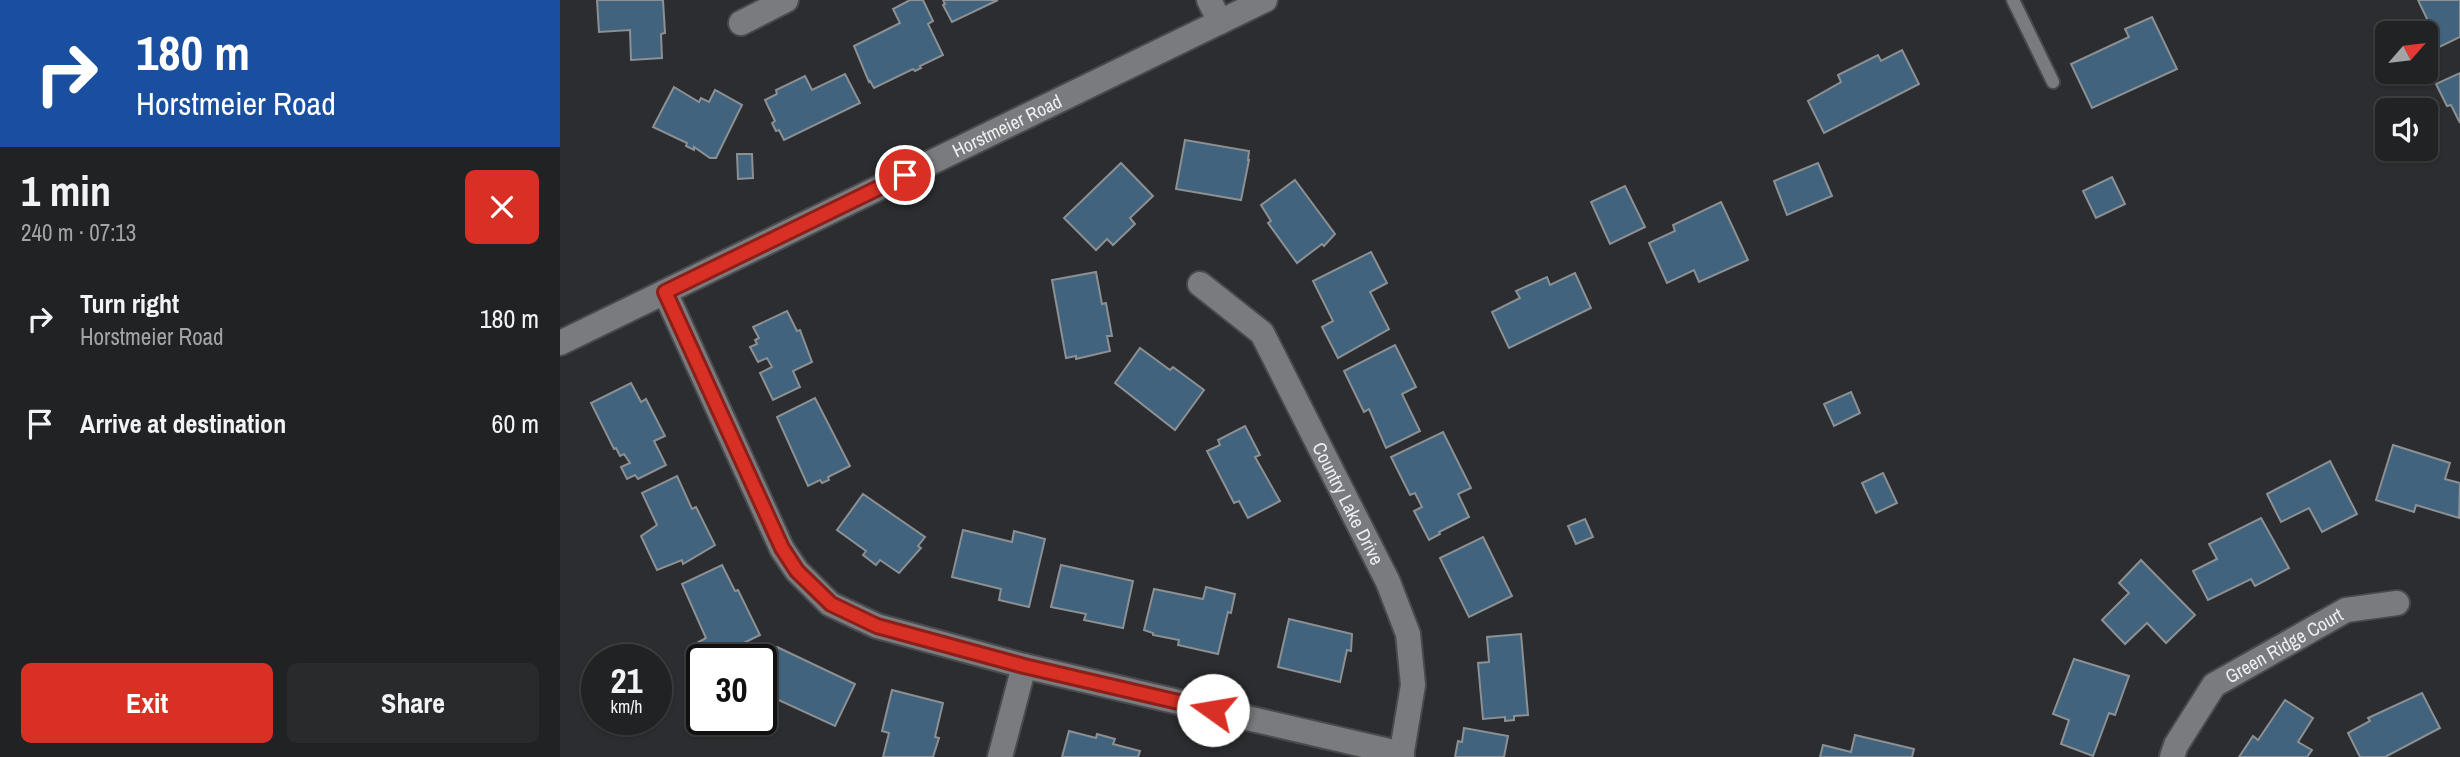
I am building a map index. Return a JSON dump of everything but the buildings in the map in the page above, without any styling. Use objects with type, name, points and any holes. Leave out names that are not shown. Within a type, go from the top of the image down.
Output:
[{"type":"street","points":[[741,23],[786,0]]},
{"type":"street","name":"Horstmeier Road","points":[[560,343],[1214,11],[1265,0]]},
{"type":"street","name":"Country Lake Drive","points":[[1200,284],[1262,333],[1388,582],[1408,634],[1413,685],[1402,756]]},
{"type":"street","points":[[665,292],[782,548],[797,571],[831,604],[877,626],[1024,666],[1402,756]]},
{"type":"street","name":"Green Ridge Court","points":[[2172,757],[2176,745],[2214,685],[2346,610],[2397,603]]},
{"type":"street","points":[[1000,757],[1024,666]]},
{"type":"lane","points":[[2013,0],[2053,82]]},
{"type":"route","points":[[905,175],[665,292],[782,548],[797,571],[831,604],[877,626],[1024,666],[1213,710]]}]
